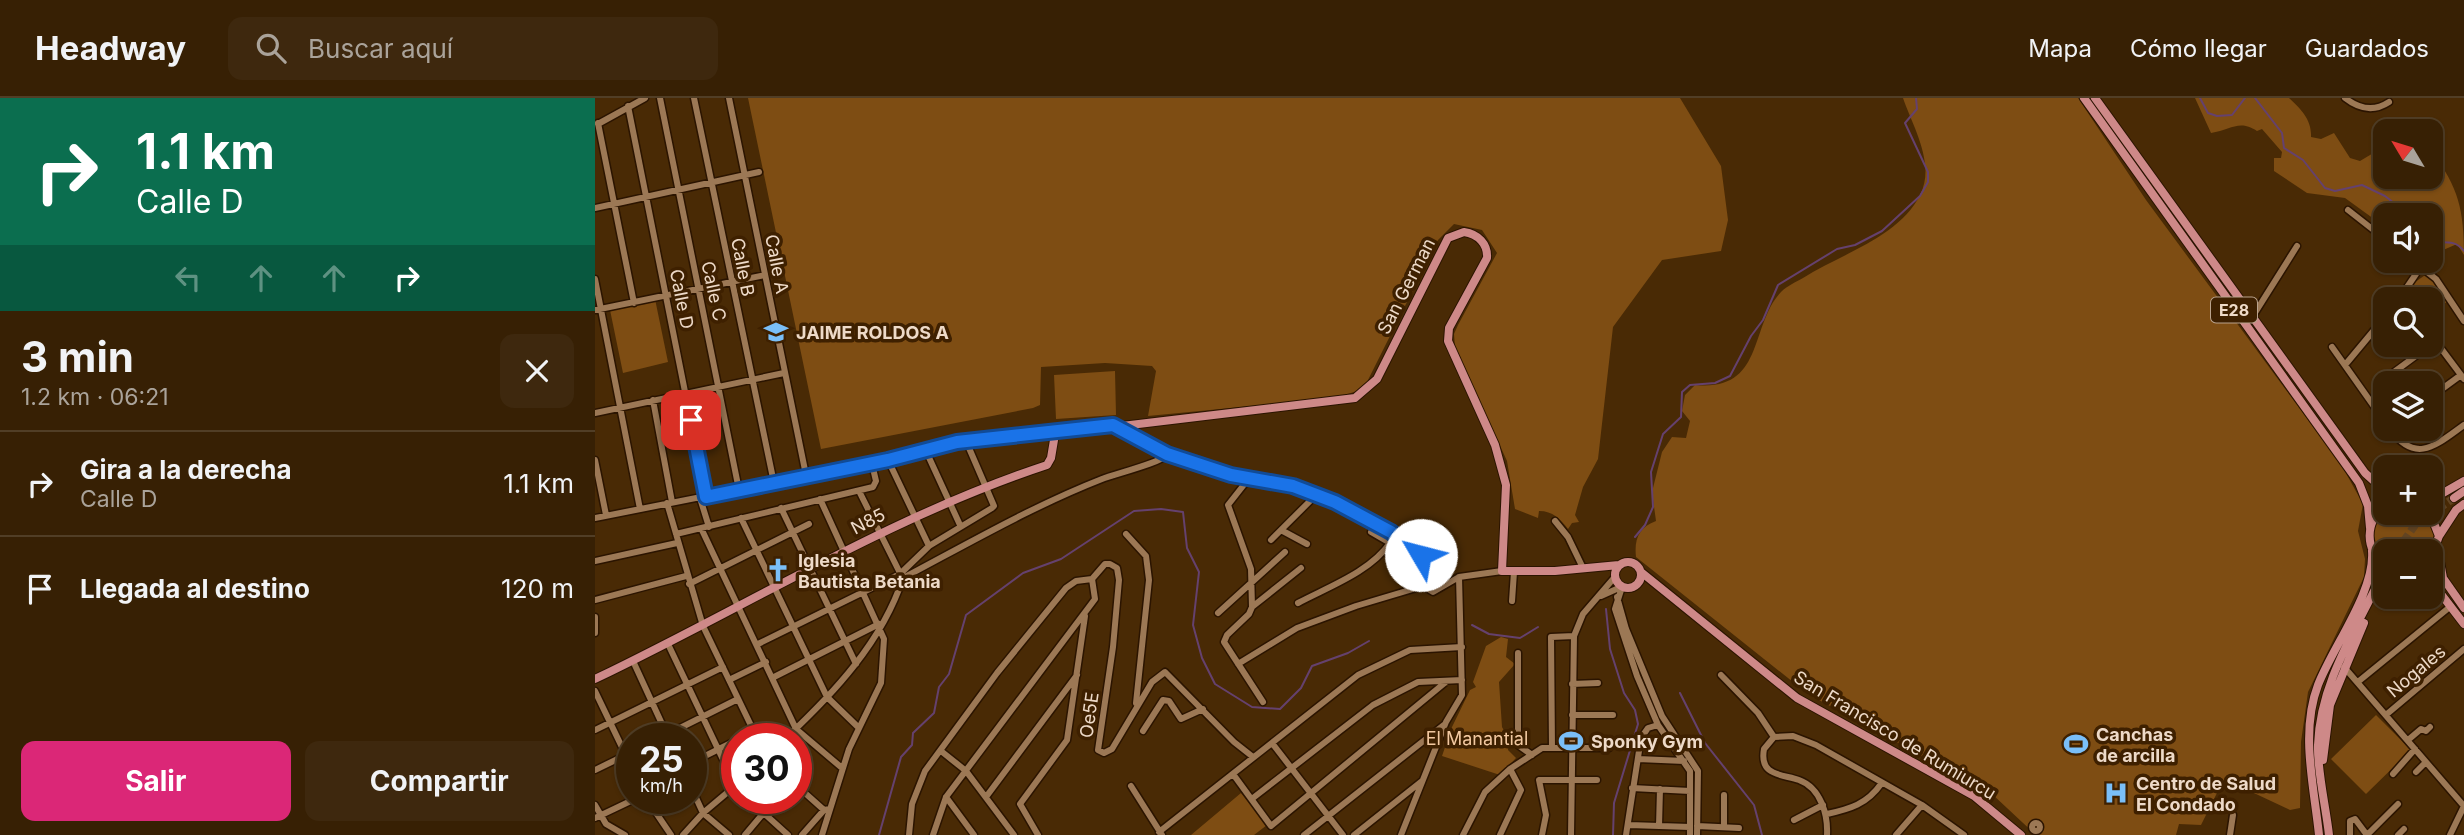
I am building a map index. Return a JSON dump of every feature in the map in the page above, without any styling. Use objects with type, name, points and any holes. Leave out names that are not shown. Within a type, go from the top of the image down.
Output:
[{"type":"main road","name":"E28","points":[[2084,98],[2139,166]]},
{"type":"main road","name":"E28","points":[[2095,98],[2173,216],[2360,483],[2366,497],[2372,551]]},
{"type":"main road","name":"E28","points":[[2173,216],[2253,316],[2365,473],[2373,480]]},
{"type":"main road","name":"San German","points":[[1113,425],[1355,398],[1377,379],[1448,238],[1457,233],[1470,233],[1483,243],[1487,258],[1449,328],[1448,341],[1495,445],[1506,485],[1502,571]]},
{"type":"main road","points":[[1055,434],[1113,425]]},
{"type":"main road","name":"N85","points":[[595,679],[703,626],[739,604],[880,532],[985,485],[1050,462],[1055,434]]},
{"type":"main road","points":[[2443,493],[2464,481]]},
{"type":"main road","points":[[2454,499],[2464,492]]},
{"type":"main road","points":[[2438,539],[2456,510],[2464,505]]},
{"type":"main road","points":[[2370,528],[2373,521]]},
{"type":"main road","points":[[2435,525],[2439,536]]},
{"type":"main road","points":[[2329,835],[2309,747],[2313,702],[2365,585],[2373,561],[2372,551]]},
{"type":"main road","points":[[1502,571],[1599,568],[1633,563],[1641,572],[1634,587],[1621,587],[1614,577],[1599,568]]},
{"type":"main road","points":[[1614,577],[1619,565]]},
{"type":"main road","name":"San Francisco de Rumiurcu","points":[[1641,572],[1797,698],[1974,796],[2032,832]]},
{"type":"main road","points":[[2443,578],[2464,608]]},
{"type":"main road","points":[[1638,583],[1654,583]]},
{"type":"main road","points":[[2319,835],[2316,726],[2325,687],[2373,595]]},
{"type":"main road","points":[[2443,596],[2464,624]]},
{"type":"main road","points":[[2317,773],[2325,729],[2344,667],[2373,598]]},
{"type":"street","points":[[634,303],[597,124],[645,98]]},
{"type":"street","name":"Calle C","points":[[660,98],[739,490]]},
{"type":"street","name":"Calle B","points":[[694,98],[774,483]]},
{"type":"street","name":"Calle A","points":[[729,98],[806,475]]},
{"type":"street","points":[[2345,98],[2363,108],[2381,107],[2389,102]]},
{"type":"street","name":"Calle D","points":[[628,106],[686,394],[703,497],[705,527],[793,723]]},
{"type":"street","points":[[595,208],[759,172]]},
{"type":"street","points":[[2348,210],[2373,230]]},
{"type":"street","points":[[2253,316],[2297,246]]},
{"type":"street","points":[[2428,273],[2436,279],[2464,321]]},
{"type":"street","points":[[2407,287],[2416,274]]},
{"type":"street","points":[[598,309],[732,284],[765,275]]},
{"type":"street","points":[[595,279],[598,309],[640,509]]},
{"type":"street","points":[[2346,365],[2373,332]]},
{"type":"street","points":[[2332,347],[2373,404]]},
{"type":"street","points":[[2443,350],[2463,377],[2443,390]]},
{"type":"street","points":[[2395,371],[2414,357]]},
{"type":"street","points":[[595,413],[784,373]]},
{"type":"street","points":[[653,400],[677,543],[686,576],[703,626],[750,723]]},
{"type":"street","points":[[1113,425],[1167,454],[1231,475],[1250,477],[1316,495],[1378,525],[1421,555],[1425,569],[1423,586]]},
{"type":"street","points":[[2443,439],[2464,425]]},
{"type":"street","points":[[595,518],[872,464],[966,441],[1055,434]]},
{"type":"street","points":[[802,723],[856,664],[880,625],[902,576],[929,546],[993,506],[966,441]]},
{"type":"street","points":[[2401,441],[2407,447],[2421,450],[2440,441]]},
{"type":"street","points":[[926,451],[960,525]]},
{"type":"street","points":[[758,644],[864,591],[902,576],[1056,497],[1140,465],[1162,460],[1167,454]]},
{"type":"street","points":[[595,460],[597,481],[606,515]]},
{"type":"street","points":[[888,460],[929,546]]},
{"type":"street","points":[[676,534],[859,491],[875,485],[872,464]]},
{"type":"street","points":[[1250,477],[1228,505],[1251,569],[1249,588],[1252,607]]},
{"type":"street","points":[[859,491],[902,576]]},
{"type":"street","points":[[1271,540],[1316,495]]},
{"type":"street","points":[[820,499],[880,625],[884,639],[882,677],[842,768],[827,810],[822,835]]},
{"type":"street","points":[[781,508],[856,664]]},
{"type":"street","points":[[741,518],[827,697],[859,728]]},
{"type":"street","points":[[1555,521],[1568,537],[1583,568]]},
{"type":"street","points":[[689,584],[809,524]]},
{"type":"street","points":[[1298,603],[1340,582],[1381,554],[1390,543],[1371,532],[1378,525]]},
{"type":"street","points":[[1281,530],[1307,544]]},
{"type":"street","points":[[1126,534],[1146,556],[1149,580],[1135,708]]},
{"type":"street","points":[[595,561],[677,543]]},
{"type":"street","points":[[1218,613],[1249,588],[1285,552]]},
{"type":"street","name":"Oe5E","points":[[1092,579],[1104,565],[1111,564],[1117,568],[1119,580],[1113,647],[1098,747],[1101,752],[1112,750],[1152,682],[1165,672],[1234,742],[1253,757]]},
{"type":"street","points":[[1263,702],[1224,638],[1249,614],[1252,607],[1301,568]]},
{"type":"street","points":[[1238,664],[1297,628],[1356,606],[1423,586],[1433,592],[1459,577],[1502,571]]},
{"type":"street","points":[[1512,601],[1514,572]]},
{"type":"street","points":[[595,600],[686,576]]},
{"type":"street","points":[[1401,835],[1446,722],[1462,695],[1459,577]]},
{"type":"street","points":[[1571,835],[1574,636],[1583,614],[1614,577]]},
{"type":"street","points":[[909,835],[912,804],[925,771],[997,673],[1066,588],[1076,581],[1092,579],[1095,599],[946,797],[933,835]]},
{"type":"street","points":[[1596,599],[1621,587]]},
{"type":"street","points":[[1621,587],[1615,609],[1658,725],[1698,771],[1692,829]]},
{"type":"street","points":[[2358,681],[2451,606]]},
{"type":"street","points":[[1038,835],[1022,810],[1022,802],[1065,744],[1085,614]]},
{"type":"street","points":[[595,617],[595,633]]},
{"type":"street","points":[[774,677],[880,625]]},
{"type":"street","points":[[1552,748],[1550,640],[1552,636],[1574,636]]},
{"type":"street","points":[[668,644],[721,755]]},
{"type":"street","points":[[1131,786],[1161,833],[1357,675],[1410,650],[1462,647]]},
{"type":"street","name":"Nogales","points":[[2387,714],[2464,649]]},
{"type":"street","points":[[1518,653],[1518,745],[1532,755]]},
{"type":"street","points":[[632,661],[662,723]]},
{"type":"street","points":[[729,680],[766,662]]},
{"type":"street","points":[[595,730],[723,667]]},
{"type":"street","points":[[2344,667],[2464,806],[2450,835]]},
{"type":"street","points":[[986,797],[1077,674]]},
{"type":"street","points":[[1721,675],[1758,713],[1774,737]]},
{"type":"street","points":[[1253,798],[1373,705],[1418,682],[1462,680]]},
{"type":"street","points":[[1233,774],[1271,826],[1447,681]]},
{"type":"street","points":[[1572,684],[1598,683]]},
{"type":"street","points":[[1644,683],[1687,759],[1690,771],[1692,829],[1697,835]]},
{"type":"street","points":[[595,691],[616,734]]},
{"type":"street","points":[[692,723],[738,699]]},
{"type":"street","points":[[1143,731],[1163,700],[1168,701],[1181,719],[1203,709]]},
{"type":"street","points":[[1572,715],[1613,715]]},
{"type":"street","points":[[1304,835],[1446,722]]},
{"type":"street","points":[[1626,835],[1632,788],[1644,732],[1658,725]]},
{"type":"street","points":[[2409,740],[2421,729],[2426,731],[2430,727]]},
{"type":"street","points":[[1827,835],[1827,814],[1811,788],[1800,780],[1771,774],[1766,767],[1765,750],[1774,737],[1782,734],[1793,736],[1816,745],[1922,805],[1962,834]]},
{"type":"street","points":[[812,743],[842,768]]},
{"type":"street","points":[[1272,743],[1343,835]]},
{"type":"street","points":[[707,755],[721,748]]},
{"type":"street","points":[[1463,835],[1482,794],[1510,769],[1542,748],[1609,748]]},
{"type":"street","points":[[2393,774],[2415,749]]},
{"type":"street","points":[[941,751],[966,771],[1014,835]]},
{"type":"street","points":[[1638,759],[1687,759]]},
{"type":"street","points":[[595,770],[616,760]]},
{"type":"street","points":[[2416,772],[2425,762]]},
{"type":"street","points":[[1500,835],[1521,790],[1510,769]]},
{"type":"street","points":[[1354,835],[1424,780]]},
{"type":"street","points":[[1542,835],[1546,815],[1539,780],[1597,780]]},
{"type":"street","points":[[1827,814],[1861,804],[1873,796],[1881,784]]},
{"type":"street","points":[[1632,788],[1690,791]]},
{"type":"street","points":[[1659,826],[1660,789]]},
{"type":"street","points":[[1724,795],[1724,827]]},
{"type":"street","points":[[946,797],[974,835]]},
{"type":"street","points":[[812,798],[827,810]]},
{"type":"street","points":[[707,810],[721,799]]},
{"type":"street","points":[[595,804],[598,817],[613,830],[625,835]]},
{"type":"street","points":[[2350,835],[2350,821],[2355,819],[2367,835],[2397,804]]},
{"type":"street","points":[[1794,820],[1823,805]]},
{"type":"street","points":[[1896,835],[1922,805]]},
{"type":"street","points":[[598,817],[616,808]]},
{"type":"street","points":[[802,835],[827,810]]},
{"type":"street","points":[[657,814],[671,835]]},
{"type":"street","points":[[683,835],[702,814]]},
{"type":"street","points":[[704,814],[729,835]]},
{"type":"street","points":[[744,835],[763,814]]},
{"type":"street","points":[[765,814],[788,835]]},
{"type":"street","points":[[2230,835],[2233,815]]},
{"type":"street","points":[[1629,825],[1692,829],[1739,828]]},
{"type":"street","points":[[2398,835],[2404,829]]},
{"type":"street","points":[[2032,832],[2048,835]]},
{"type":"green space","points":[[748,98],[1680,98],[1721,166],[1728,220],[1721,251],[1662,260],[1613,327],[1598,459],[1583,487],[1575,515],[1579,522],[1572,523],[1568,529],[1548,512],[1539,511],[1538,518],[1515,509],[1507,461],[1455,347],[1454,334],[1497,253],[1482,230],[1454,224],[1438,240],[1367,382],[1357,391],[1335,398],[1148,416],[1156,371],[1152,366],[1105,363],[1041,367],[1040,405],[1033,408],[821,449]]},
{"type":"green space","points":[[1903,98],[2078,98],[2146,200],[2342,466],[2363,504],[2358,531],[2365,559],[2364,577],[2308,692],[2301,742],[2300,808],[2290,810],[2239,786],[2220,787],[2201,825],[2179,824],[2176,835],[2036,835],[1992,794],[1808,694],[1636,557],[1639,534],[1656,521],[1652,492],[1662,452],[1672,437],[1686,438],[1690,421],[1682,411],[1685,395],[1695,385],[1717,384],[1733,378],[1745,368],[1771,306],[1781,292],[1884,233],[1911,210],[1920,195],[1924,183],[1924,158]]},
{"type":"green space","points":[[2195,98],[2289,98],[2308,120],[2311,137],[2321,139],[2334,133],[2350,158],[2360,161],[2373,153],[2373,189],[2443,189],[2443,168],[2454,188],[2461,212],[2464,255],[2457,244],[2443,250],[2443,203],[2373,203],[2373,218],[2345,198],[2307,193],[2274,171],[2274,158],[2281,158],[2282,152],[2262,129],[2257,131],[2240,126],[2211,133]]},
{"type":"green space","points":[[2428,273],[2439,287],[2410,287]]},
{"type":"green space","points":[[2443,292],[2449,300],[2443,305]]},
{"type":"green space","points":[[655,299],[668,362],[623,373],[610,310]]},
{"type":"green space","points":[[1115,371],[1116,415],[1056,419],[1054,375]]},
{"type":"green space","points":[[2376,525],[2433,525],[2435,528],[2433,539],[2373,539]]},
{"type":"green space","name":"El Manantial","points":[[1501,637],[1508,639],[1506,657],[1515,664],[1499,682],[1502,727],[1509,740],[1508,750],[1516,758],[1500,775],[1442,756],[1452,727],[1470,690],[1476,687],[1473,682],[1486,646]]},
{"type":"green space","points":[[2376,715],[2411,750],[2366,794],[2331,759]]},
{"type":"green space","points":[[1241,793],[1267,825],[1254,835],[1191,835]]},
{"type":"waterway","points":[[1635,537],[1645,525],[1653,507],[1651,472],[1663,434],[1681,417],[1682,392],[1690,385],[1715,383],[1730,376],[1751,336],[1763,320],[1778,285],[1837,249],[1855,245],[1882,231],[1920,196],[1928,182],[1928,172],[1905,123],[1917,109],[1916,98]]},
{"type":"waterway","points":[[2200,98],[2208,113],[2217,116],[2232,115],[2245,98]]},
{"type":"waterway","points":[[2255,98],[2282,133],[2284,148],[2303,160],[2325,188],[2335,191],[2362,185],[2394,203]]},
{"type":"waterway","points":[[2443,242],[2453,243],[2464,251]]},
{"type":"waterway","points":[[879,835],[901,757],[912,745],[913,733],[934,713],[939,687],[949,674],[966,615],[1023,573],[1061,559],[1134,511],[1161,509],[1183,512],[1187,548],[1199,572],[1193,625],[1202,658],[1215,684],[1252,707],[1280,709],[1301,688],[1312,666],[1348,653],[1369,641]]},
{"type":"waterway","points":[[1606,609],[1610,649],[1624,693],[1635,710],[1638,724],[1614,803],[1613,835]]},
{"type":"waterway","points":[[1472,625],[1489,634],[1520,638],[1538,627]]},
{"type":"waterway","points":[[1680,693],[1705,743],[1754,805],[1762,835]]},
{"type":"tunnel","points":[[2405,539],[2415,525],[2454,498]]},
{"type":"place","name":"JAIME ROLDOS A","points":[[776,332]]},
{"type":"place","name":"Iglesia Bautista Betania","points":[[778,570]]},
{"type":"place","name":"Sponky Gym","points":[[1571,741]]},
{"type":"place","name":"Canchas de arcilla","points":[[2076,744]]},
{"type":"place","name":"Centro de Salud El Condado","points":[[2116,793]]},
{"type":"route","points":[[691,420],[706,497],[888,460],[957,442],[1055,434],[1113,425],[1167,454],[1231,475],[1293,486],[1335,502],[1391,532],[1421,555]]}]
